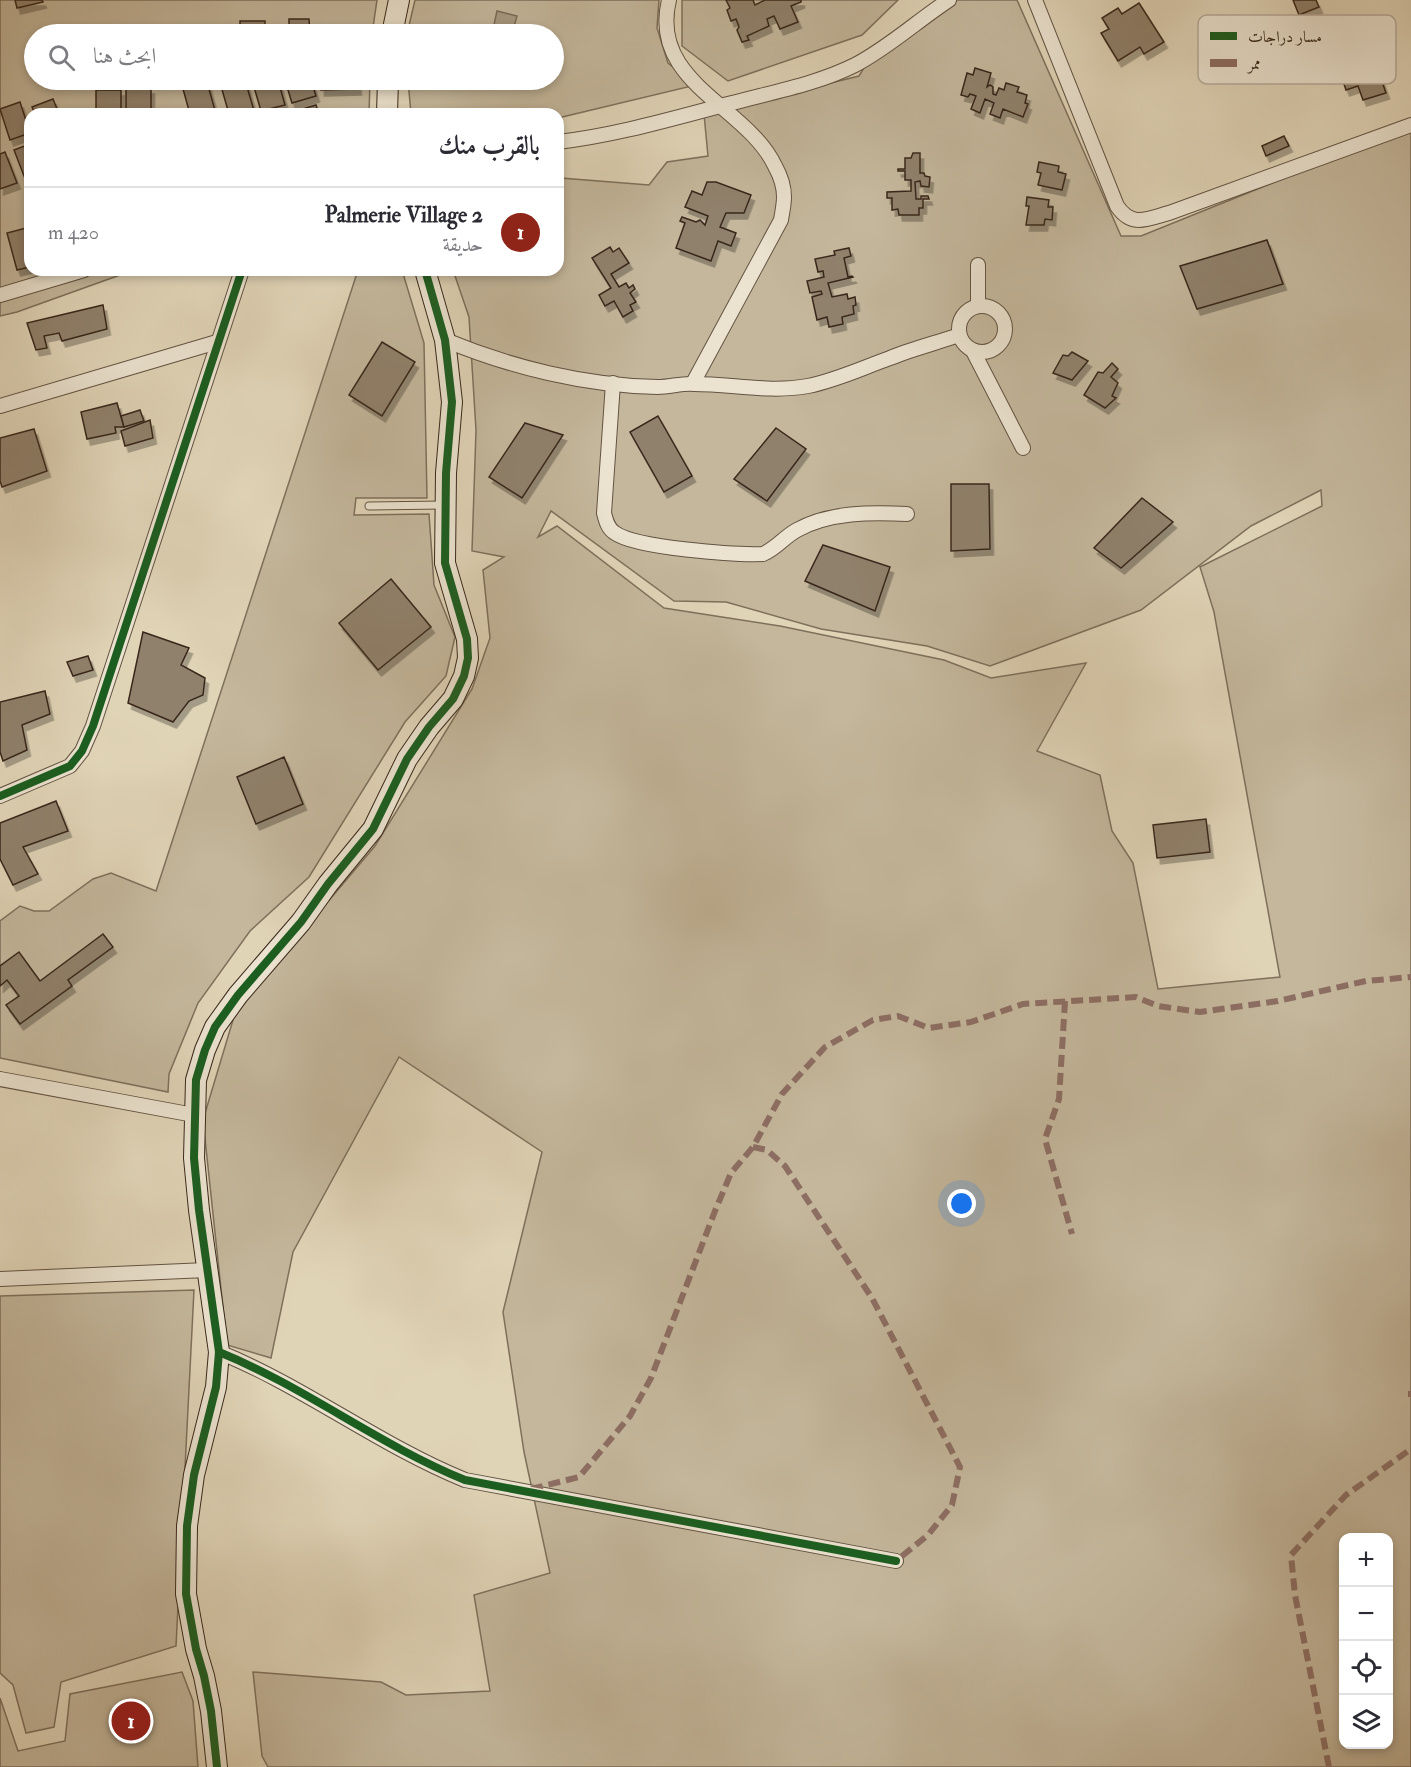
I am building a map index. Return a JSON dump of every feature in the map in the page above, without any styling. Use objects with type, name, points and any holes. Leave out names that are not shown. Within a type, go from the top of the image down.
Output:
[{"type":"street","points":[[394,24],[399,0]]},
{"type":"street","points":[[669,0],[666,12],[666,35],[674,57],[685,72],[769,152],[780,177],[784,196],[781,220],[693,383]]},
{"type":"street","points":[[564,141],[660,123],[823,78],[873,55],[921,18],[949,0]]},
{"type":"street","points":[[1035,0],[1117,206],[1127,219],[1135,220],[1169,213],[1411,125]]},
{"type":"street","points":[[387,108],[388,90]]},
{"type":"street","points":[[978,264],[978,305]]},
{"type":"street","points":[[0,295],[64,276]]},
{"type":"street","points":[[0,796],[70,766],[82,751],[93,726],[240,276]]},
{"type":"street","points":[[217,1767],[211,1711],[186,1594],[187,1526],[194,1475],[216,1387],[219,1352],[194,1158],[196,1080],[205,1050],[215,1028],[238,995],[301,922],[328,884],[373,829],[407,759],[429,727],[453,699],[464,676],[468,658],[468,639],[445,562],[445,505],[452,402],[445,340],[427,276]]},
{"type":"street","points":[[973,351],[984,352],[994,349],[1002,341],[1005,331],[1004,321],[998,311],[989,306],[978,305],[966,311],[958,329],[959,335],[962,342],[973,351],[1023,448]]},
{"type":"street","points":[[445,340],[467,350],[546,372],[613,383],[658,387],[693,383],[767,389],[806,386],[837,378],[891,357],[959,335]]},
{"type":"street","points":[[0,406],[217,342]]},
{"type":"street","points":[[613,383],[604,513],[607,524],[613,532],[624,539],[657,546],[763,554],[775,549],[798,530],[825,520],[878,513],[907,514]]},
{"type":"street","points":[[0,1079],[194,1115]]},
{"type":"street","points":[[0,1279],[207,1270]]},
{"type":"street","points":[[219,1352],[283,1381],[431,1466],[465,1480],[896,1561]]},
{"type":"lane","points":[[369,506],[445,505]]},
{"type":"shaded area","points":[[0,0],[377,0],[373,24],[24,24],[24,90],[370,90],[369,108],[24,108],[24,276],[117,276],[0,316]]},
{"type":"shaded area","points":[[415,0],[659,0],[657,28],[668,63],[696,85],[564,117],[564,108],[410,108],[409,90],[564,90],[564,24],[409,24]]},
{"type":"shaded area","points":[[682,0],[898,0],[862,35],[728,81],[682,46]]},
{"type":"shaded area","points":[[957,0],[1017,0],[1121,236],[1141,236],[1411,127],[1411,1767],[268,1767],[262,1756],[253,1672],[381,1682],[406,1695],[490,1691],[474,1595],[550,1573],[524,1452],[503,1312],[542,1152],[399,1057],[293,1252],[271,1358],[227,1345],[203,1120],[236,1010],[375,846],[472,689],[490,638],[483,570],[504,557],[472,551],[476,430],[469,317],[455,276],[564,276],[564,178],[649,185],[667,162],[708,156],[704,114],[859,76],[874,51]],"holes":[[[1321,490],[1322,506],[1200,567],[1214,612],[1280,977],[1158,989],[1133,863],[1112,831],[1100,775],[1037,751],[1086,663],[991,678],[944,660],[780,626],[664,608],[557,526],[538,537],[551,511],[674,601],[726,602],[821,629],[927,646],[990,666],[1141,610],[1251,526]]]},
{"type":"shaded area","points":[[497,11],[517,16],[515,24],[494,24]]},
{"type":"shaded area","points":[[356,276],[404,276],[424,343],[427,498],[356,498],[354,515],[429,514],[434,585],[455,637],[446,676],[405,722],[309,877],[250,931],[198,1003],[169,1074],[168,1092],[0,1058],[0,921],[20,906],[34,911],[49,911],[93,879],[111,873],[156,891]]},
{"type":"shaded area","points":[[194,1290],[176,1646],[61,1682],[54,1727],[26,1733],[13,1685],[0,1673],[0,1296]]},
{"type":"shaded area","points":[[182,1672],[193,1701],[198,1767],[0,1767],[0,1698],[18,1751],[65,1741],[70,1694]]},
{"type":"building","points":[[15,0],[42,0],[43,2],[17,8]]},
{"type":"building","points":[[726,0],[753,0],[755,5],[765,0],[801,0],[791,6],[798,22],[780,29],[774,16],[767,19],[769,26],[747,36],[749,40],[742,42],[737,30],[739,27],[736,19],[731,21],[727,10],[730,8]]},
{"type":"building","points":[[1293,0],[1316,0],[1319,7],[1299,15]]},
{"type":"building","points":[[1139,3],[1164,42],[1144,54],[1140,47],[1118,61],[1101,33],[1109,29],[1102,18],[1118,8],[1122,14]]},
{"type":"building","points":[[289,19],[309,19],[309,24],[289,24]]},
{"type":"building","points":[[240,21],[265,21],[265,24],[240,24]]},
{"type":"building","points":[[975,68],[991,73],[987,87],[990,85],[993,87],[993,94],[996,95],[999,88],[1004,90],[1006,83],[1019,87],[1017,92],[1027,95],[1025,103],[1028,104],[1023,117],[1003,109],[1000,118],[990,114],[994,103],[985,99],[980,113],[971,109],[976,96],[961,95],[967,73],[973,75]]},
{"type":"building","points":[[1344,84],[1383,84],[1386,93],[1363,100],[1358,86],[1346,90]]},
{"type":"building","points":[[96,90],[121,90],[121,108],[96,108]]},
{"type":"building","points":[[126,90],[151,90],[151,108],[126,108]]},
{"type":"building","points":[[183,90],[209,90],[214,108],[188,108]]},
{"type":"building","points":[[222,90],[248,90],[253,108],[227,108]]},
{"type":"building","points":[[255,90],[281,90],[285,105],[260,108]]},
{"type":"building","points":[[288,90],[314,90],[316,96],[292,103]]},
{"type":"building","points":[[53,99],[57,108],[32,108]]},
{"type":"building","points":[[20,102],[24,114],[24,135],[10,140],[0,109]]},
{"type":"building","points":[[1284,136],[1289,146],[1266,156],[1262,146]]},
{"type":"building","points":[[24,146],[24,176],[14,150]]},
{"type":"building","points":[[5,152],[17,183],[0,189],[0,154]]},
{"type":"building","points":[[913,153],[920,153],[920,173],[930,177],[929,187],[921,186],[920,181],[915,182],[916,199],[928,196],[929,199],[923,199],[923,208],[919,208],[919,215],[899,215],[898,209],[892,210],[892,198],[887,198],[887,192],[911,191],[911,180],[905,180],[905,171],[898,171],[898,169],[905,169],[905,158],[911,158]]},
{"type":"building","points":[[1039,162],[1059,166],[1058,172],[1066,174],[1062,190],[1038,185],[1041,173],[1037,172]]},
{"type":"building","points":[[707,182],[716,182],[751,195],[744,213],[726,213],[720,227],[736,233],[731,246],[718,241],[711,261],[676,248],[685,223],[680,221],[682,217],[696,222],[700,220],[705,225],[708,216],[685,207],[692,191],[702,195]]},
{"type":"building","points":[[1027,197],[1049,200],[1048,207],[1053,207],[1052,220],[1045,219],[1044,225],[1026,225],[1029,206],[1026,206]]},
{"type":"building","points":[[24,229],[24,268],[17,270],[7,233]]},
{"type":"building","points":[[1267,240],[1283,284],[1197,309],[1180,266]]},
{"type":"building","points":[[610,247],[613,252],[619,248],[629,263],[611,274],[619,287],[626,283],[629,288],[633,285],[635,289],[630,293],[636,302],[630,305],[633,311],[623,317],[614,301],[605,306],[599,295],[611,288],[592,258]]},
{"type":"building","points":[[849,248],[851,256],[844,258],[848,277],[853,277],[828,283],[832,297],[847,294],[848,299],[855,297],[854,314],[842,317],[843,324],[829,327],[827,317],[817,320],[812,297],[822,294],[821,291],[810,293],[807,281],[824,277],[823,271],[818,272],[815,259],[835,255],[834,251]]},
{"type":"building","points":[[103,305],[107,329],[62,341],[59,333],[44,336],[47,348],[36,350],[27,323]]},
{"type":"building","points":[[382,342],[415,362],[382,416],[349,395]]},
{"type":"building","points":[[1072,352],[1088,361],[1072,380],[1053,373],[1063,355],[1068,356]]},
{"type":"building","points":[[1112,363],[1118,369],[1111,377],[1118,383],[1112,396],[1116,398],[1105,408],[1084,395],[1098,372],[1103,373]]},
{"type":"building","points":[[117,403],[124,427],[115,427],[116,433],[87,439],[81,412]]},
{"type":"building","points":[[140,410],[144,421],[124,427],[121,416]]},
{"type":"building","points":[[658,416],[692,476],[664,492],[630,432]]},
{"type":"building","points":[[150,420],[153,438],[125,446],[121,431]]},
{"type":"building","points":[[525,423],[563,435],[522,498],[489,477]]},
{"type":"building","points":[[776,428],[806,449],[767,501],[734,479]]},
{"type":"building","points":[[34,429],[47,471],[2,487],[0,438]]},
{"type":"building","points":[[951,484],[989,484],[990,549],[951,551]]},
{"type":"building","points":[[1142,498],[1173,522],[1121,568],[1094,548]]},
{"type":"building","points":[[823,545],[890,567],[875,611],[805,581]]},
{"type":"building","points":[[391,579],[431,627],[378,670],[339,623]]},
{"type":"building","points":[[143,632],[189,648],[181,665],[205,678],[203,695],[189,701],[173,722],[128,703]]},
{"type":"building","points":[[88,656],[93,670],[73,676],[67,662]]},
{"type":"building","points":[[45,691],[50,714],[22,725],[27,750],[3,761],[0,752],[0,702]]},
{"type":"building","points":[[284,757],[303,804],[256,824],[237,777]]},
{"type":"building","points":[[56,801],[68,831],[23,847],[38,874],[13,885],[0,859],[0,823]]},
{"type":"building","points":[[1206,819],[1210,852],[1157,858],[1153,825]]},
{"type":"building","points":[[103,934],[113,947],[68,980],[72,986],[20,1024],[6,1005],[19,996],[7,980],[0,986],[0,966],[19,952],[40,981]]},
{"type":"marked path","points":[[531,1489],[579,1477],[630,1416],[651,1378],[731,1173],[753,1147],[782,1094],[825,1047],[873,1020],[898,1016],[929,1028],[971,1022],[1023,1004],[1136,997],[1158,1006],[1200,1012],[1278,1001],[1366,981],[1411,977]]},
{"type":"marked path","points":[[1065,1001],[1059,1099],[1045,1139],[1072,1234]]},
{"type":"marked path","points":[[753,1147],[767,1150],[785,1166],[872,1298],[960,1467],[952,1505],[928,1535],[896,1561]]},
{"type":"marked path","points":[[1411,1391],[1411,1397]]},
{"type":"marked path","points":[[1329,1767],[1295,1595],[1291,1555],[1346,1495],[1411,1449]]},
{"type":"cycle path","points":[[0,796],[70,766],[82,751],[93,726],[240,276]]},
{"type":"cycle path","points":[[217,1767],[211,1711],[186,1594],[187,1526],[194,1475],[216,1387],[219,1352],[194,1158],[196,1080],[215,1027],[238,995],[301,922],[328,884],[373,829],[407,759],[429,727],[453,699],[464,676],[468,658],[467,639],[445,563],[446,473],[452,402],[445,340],[427,276]]},
{"type":"cycle path","points":[[219,1352],[282,1382],[402,1450],[465,1480],[896,1561]]},
{"type":"place","name":"Palmerie Village 2","points":[[131,1721]]}]
